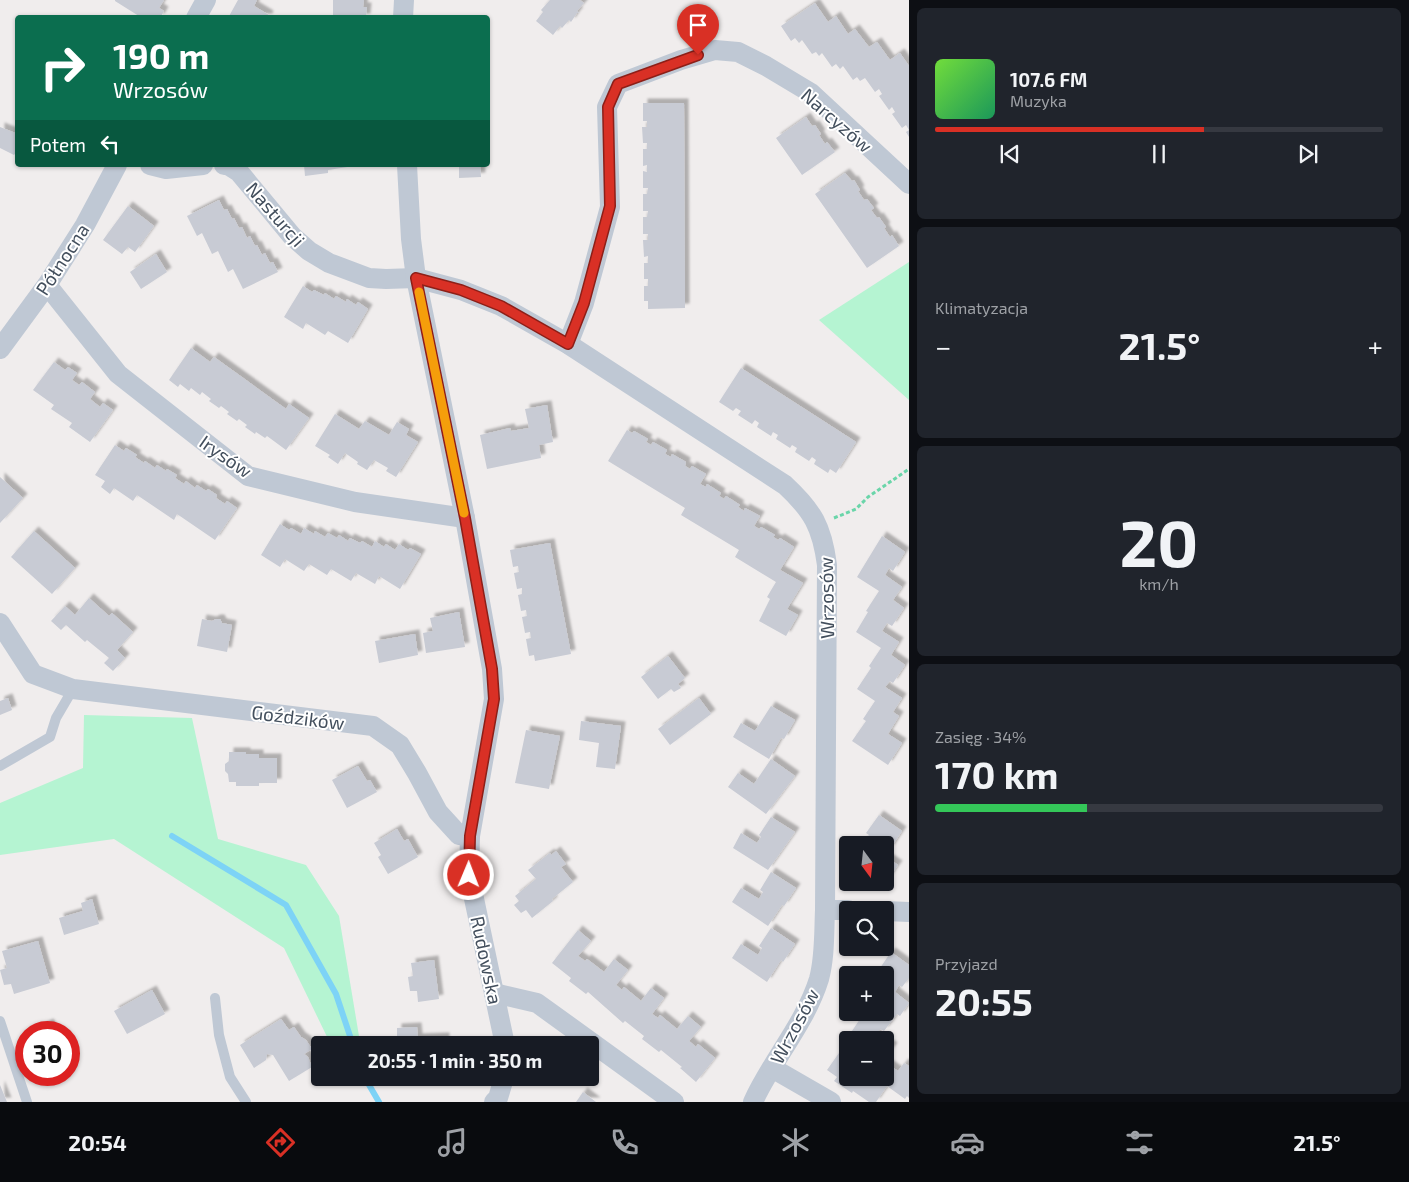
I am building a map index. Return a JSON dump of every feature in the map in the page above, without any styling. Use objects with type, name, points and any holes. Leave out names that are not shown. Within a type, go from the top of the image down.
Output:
[{"type":"street","points":[[198,15],[206,0]]},
{"type":"street","points":[[403,15],[404,0]]},
{"type":"street","name":"Narcyzów","points":[[568,344],[584,303],[610,206],[608,107],[618,84],[681,60],[715,50],[738,52],[766,66],[811,93],[909,184]]},
{"type":"street","name":"Północna","points":[[0,349],[47,285],[85,225],[116,167]]},
{"type":"street","points":[[158,167],[166,169],[184,167]]},
{"type":"street","name":"Nasturcji","points":[[231,167],[239,172],[292,236],[309,251],[329,263],[368,278],[416,278]]},
{"type":"street","name":"Rudowska","points":[[407,167],[411,239],[416,278],[465,518],[492,669],[494,699],[470,836],[469,875],[503,1036]]},
{"type":"street","name":"Wrzosów","points":[[416,278],[461,290],[501,306],[568,344],[785,485],[807,507],[822,534],[827,565],[825,910],[823,950],[819,977],[811,1001],[752,1102]]},
{"type":"street","name":"Irysów","points":[[47,285],[118,374],[248,476],[355,502],[465,518]]},
{"type":"street","name":"Goździków","points":[[0,623],[33,674],[73,689],[373,726],[400,745],[438,812],[459,835],[470,836]]},
{"type":"street","points":[[825,910],[839,910]]},
{"type":"street","points":[[894,911],[909,912]]},
{"type":"street","points":[[494,993],[537,1003],[674,1102]]},
{"type":"street","points":[[772,1068],[831,1102]]},
{"type":"street","points":[[494,1102],[498,1098],[502,1086]]},
{"type":"lane","points":[[0,766],[50,737],[56,718],[73,689]]},
{"type":"lane","points":[[215,998],[218,1035],[230,1077],[246,1102]]},
{"type":"lane","points":[[0,1021],[27,1102]]},
{"type":"path","points":[[817,523],[850,512],[868,497],[909,469]]},
{"type":"green space","points":[[909,262],[909,400],[819,320]]},
{"type":"green space","points":[[84,715],[192,718],[218,839],[306,865],[339,916],[359,1036],[327,1036],[284,948],[114,839],[0,855],[0,803],[83,768]]},
{"type":"building","points":[[164,0],[159,8],[164,11],[162,15],[137,15],[115,1]]},
{"type":"building","points":[[238,0],[257,0],[254,6],[269,15],[230,15]]},
{"type":"building","points":[[333,0],[364,0],[363,7],[367,7],[366,15],[333,15]]},
{"type":"building","points":[[550,0],[580,0],[584,3],[577,11],[579,13],[571,22],[569,20],[562,28],[560,26],[553,35],[536,21],[543,12],[541,10]]},
{"type":"building","points":[[815,3],[828,22],[836,16],[848,34],[855,29],[869,47],[877,42],[890,60],[900,53],[909,66],[909,130],[906,125],[902,128],[892,114],[895,112],[892,107],[889,110],[879,96],[882,94],[879,89],[875,92],[865,78],[860,81],[857,77],[853,80],[843,66],[840,69],[836,64],[832,67],[822,53],[819,56],[816,52],[812,54],[802,40],[799,43],[795,38],[791,41],[781,26]]},
{"type":"building","points":[[643,103],[684,103],[685,308],[648,309],[648,301],[644,301],[644,286],[648,286],[648,279],[644,279],[644,263],[648,263],[648,256],[644,257],[643,240],[648,240],[648,234],[643,234],[643,217],[647,217],[648,211],[643,211],[643,194],[647,194],[648,188],[643,188],[643,171],[647,172],[647,165],[643,166],[643,149],[647,149],[647,143],[643,143],[642,127],[647,127],[647,121],[643,121]]},
{"type":"building","points":[[806,117],[812,126],[815,125],[825,144],[827,142],[835,152],[802,175],[776,138]]},
{"type":"building","points":[[0,127],[15,133],[14,155],[0,148]]},
{"type":"building","points":[[304,167],[348,167],[328,170],[328,173],[305,176]]},
{"type":"building","points":[[459,167],[480,167],[481,177],[459,178]]},
{"type":"building","points":[[845,173],[852,181],[854,180],[864,200],[867,199],[874,208],[871,210],[877,218],[879,217],[890,237],[892,235],[899,246],[867,268],[815,194]]},
{"type":"building","points":[[219,200],[224,210],[227,209],[232,219],[234,218],[239,228],[242,227],[247,238],[250,236],[262,255],[265,253],[270,263],[273,262],[278,272],[243,289],[233,269],[228,272],[218,251],[212,254],[202,233],[197,236],[187,216]]},
{"type":"building","points":[[128,206],[154,226],[135,252],[128,247],[122,254],[103,240]]},
{"type":"building","points":[[156,254],[167,272],[141,289],[130,272]]},
{"type":"building","points":[[303,286],[312,292],[314,290],[324,295],[325,293],[334,299],[336,296],[346,302],[347,299],[356,305],[358,302],[368,309],[348,343],[328,331],[325,335],[306,323],[303,329],[284,317]]},
{"type":"building","points":[[191,348],[210,362],[214,357],[286,409],[289,404],[309,418],[286,450],[267,436],[265,438],[256,432],[255,434],[245,427],[247,425],[239,419],[237,421],[227,414],[229,412],[221,406],[219,408],[209,401],[211,399],[202,392],[200,395],[191,388],[189,391],[180,384],[178,387],[169,380]]},
{"type":"building","points":[[54,362],[65,370],[68,367],[77,373],[72,380],[79,385],[82,382],[95,392],[90,399],[100,407],[103,403],[113,410],[90,442],[69,427],[72,423],[51,409],[54,405],[33,390]]},
{"type":"building","points":[[741,368],[856,442],[836,473],[830,469],[828,473],[814,464],[816,460],[812,457],[809,461],[795,452],[797,448],[792,445],[790,448],[776,439],[778,435],[773,432],[771,436],[757,427],[759,423],[755,420],[752,424],[738,415],[741,411],[736,408],[733,411],[719,402]]},
{"type":"building","points":[[547,405],[553,442],[539,445],[541,458],[487,469],[480,435],[510,428],[511,431],[529,428],[525,409]]},
{"type":"building","points":[[335,414],[359,429],[365,421],[389,435],[397,422],[409,429],[406,435],[418,442],[396,477],[386,471],[388,468],[374,460],[367,470],[345,453],[338,464],[328,457],[330,455],[315,446]]},
{"type":"building","points":[[627,430],[632,433],[634,431],[648,439],[646,442],[651,445],[653,442],[667,450],[665,454],[671,457],[672,454],[686,462],[685,466],[690,469],[692,466],[706,474],[700,484],[706,487],[707,484],[721,493],[719,496],[724,499],[726,496],[740,505],[738,507],[744,511],[745,508],[760,516],[754,526],[759,529],[761,527],[775,535],[773,537],[778,540],[780,538],[794,547],[780,570],[803,583],[787,609],[798,615],[786,636],[759,621],[770,599],[767,597],[776,582],[735,557],[739,550],[681,515],[685,508],[608,461]]},
{"type":"building","points":[[115,445],[124,451],[126,448],[137,455],[135,457],[144,463],[145,461],[155,468],[157,465],[166,471],[167,469],[177,475],[175,478],[184,484],[186,481],[195,488],[197,485],[206,491],[208,489],[225,504],[227,501],[237,508],[215,540],[177,514],[174,520],[137,495],[133,501],[114,488],[110,494],[101,487],[105,481],[95,475]]},
{"type":"building","points":[[0,477],[23,498],[0,523]]},
{"type":"building","points":[[280,524],[289,530],[291,528],[301,534],[304,528],[314,534],[315,531],[325,537],[328,533],[337,538],[339,535],[348,541],[350,538],[360,543],[362,541],[372,547],[375,541],[384,547],[386,544],[395,550],[399,544],[408,550],[410,548],[421,554],[400,589],[379,576],[375,584],[356,573],[351,581],[331,569],[327,575],[309,564],[304,571],[285,559],[280,567],[261,555]]},
{"type":"building","points":[[34,531],[75,568],[52,594],[11,557]]},
{"type":"building","points":[[882,536],[905,552],[893,571],[889,568],[885,575],[902,587],[893,600],[904,608],[892,626],[887,623],[882,631],[899,642],[891,655],[905,665],[893,683],[890,681],[885,687],[902,698],[893,712],[899,716],[888,734],[902,743],[888,765],[852,741],[866,721],[863,719],[875,701],[857,689],[881,648],[856,632],[868,612],[866,611],[879,591],[857,577]]},
{"type":"building","points":[[550,543],[571,654],[535,661],[534,655],[529,656],[526,639],[531,638],[530,632],[525,633],[522,617],[527,616],[526,610],[521,611],[518,595],[522,594],[522,588],[517,589],[514,573],[519,572],[518,566],[513,567],[510,550]]},
{"type":"building","points":[[89,598],[109,616],[112,613],[133,632],[117,650],[125,658],[113,671],[104,663],[109,658],[87,640],[85,642],[66,625],[61,630],[51,621],[65,606],[75,615]]},
{"type":"building","points":[[459,612],[465,647],[426,653],[423,633],[433,631],[430,618]]},
{"type":"building","points":[[202,619],[212,621],[220,619],[222,623],[232,625],[227,652],[197,646]]},
{"type":"building","points":[[415,634],[418,655],[379,663],[375,641]]},
{"type":"building","points":[[668,656],[685,678],[678,684],[681,688],[674,692],[671,689],[658,699],[641,677]]},
{"type":"building","points":[[8,698],[12,710],[0,715],[0,701]]},
{"type":"building","points":[[699,698],[711,714],[670,745],[658,729]]},
{"type":"building","points":[[771,706],[795,720],[784,739],[781,738],[769,759],[733,737],[741,723],[755,731]]},
{"type":"building","points":[[581,721],[621,726],[615,769],[596,767],[599,743],[579,740]]},
{"type":"building","points":[[526,730],[560,736],[549,789],[515,783]]},
{"type":"building","points":[[229,752],[259,754],[259,758],[277,758],[277,783],[259,783],[259,786],[236,786],[236,782],[229,782],[228,774],[225,771],[225,764],[229,761]]},
{"type":"building","points":[[771,759],[795,776],[766,814],[728,787],[738,773],[754,784]]},
{"type":"building","points":[[358,766],[367,781],[370,780],[377,792],[347,808],[332,780]]},
{"type":"building","points":[[879,815],[902,831],[894,843],[894,836],[868,836],[866,833]]},
{"type":"building","points":[[771,817],[795,832],[768,870],[733,848],[741,833],[757,843],[761,837],[759,835]]},
{"type":"building","points":[[397,829],[404,841],[408,839],[418,857],[388,874],[378,857],[381,855],[374,843]]},
{"type":"building","points":[[556,851],[566,864],[561,867],[573,882],[532,918],[526,910],[521,913],[514,905],[519,901],[515,896],[536,879],[528,870],[550,853],[551,855]]},
{"type":"building","points":[[894,862],[898,865],[894,871]]},
{"type":"building","points":[[771,872],[796,888],[768,926],[732,902],[741,888],[759,899],[763,892],[760,890]]},
{"type":"building","points":[[92,899],[99,924],[64,935],[59,918],[83,911],[81,903]]},
{"type":"building","points":[[771,928],[795,944],[783,962],[781,960],[767,982],[732,958],[741,944],[758,955],[762,948],[759,946]]},
{"type":"building","points":[[578,930],[591,941],[578,956],[585,961],[587,959],[604,972],[614,959],[628,970],[616,985],[622,990],[624,987],[641,1001],[651,988],[664,998],[652,1014],[658,1018],[660,1015],[677,1029],[688,1016],[701,1027],[689,1041],[696,1047],[698,1044],[715,1058],[696,1082],[680,1068],[682,1067],[661,1050],[659,1052],[642,1039],[644,1036],[625,1021],[623,1023],[588,992],[586,994],[569,981],[571,978],[552,963]]},
{"type":"building","points":[[38,941],[50,983],[14,994],[11,984],[4,985],[0,970],[7,968],[2,951]]},
{"type":"building","points":[[894,954],[909,965],[909,978],[902,987],[899,985],[895,992],[909,1003],[900,1016],[897,1014],[894,1018],[894,966],[881,966],[888,956],[894,956]]},
{"type":"building","points":[[434,960],[439,999],[418,1002],[417,991],[410,991],[408,977],[413,976],[411,963]]},
{"type":"building","points":[[152,990],[165,1014],[127,1034],[114,1011]]},
{"type":"building","points":[[281,1019],[289,1030],[294,1027],[311,1048],[311,1050],[304,1054],[308,1057],[311,1068],[289,1081],[273,1055],[267,1054],[266,1060],[254,1068],[240,1045]]},
{"type":"building","points":[[859,1021],[892,1021],[884,1031],[880,1029],[879,1031],[852,1031]]},
{"type":"building","points":[[417,1027],[418,1036],[397,1036],[397,1028]]},
{"type":"building","points":[[839,1053],[839,1084],[834,1081],[837,1077],[827,1070]]},
{"type":"building","points":[[904,1063],[909,1066],[909,1098],[907,1096],[905,1099],[887,1086],[894,1086],[894,1068],[898,1071]]},
{"type":"building","points":[[0,1085],[7,1102],[0,1102]]},
{"type":"building","points":[[842,1086],[887,1086],[876,1102],[869,1102],[853,1091],[852,1093]]},
{"type":"building","points":[[583,1092],[596,1102],[576,1102]]},
{"type":"waterway","points":[[172,836],[286,905],[336,994],[350,1036]]},
{"type":"waterway","points":[[370,1086],[379,1102]]},
{"type":"slow traffic","points":[[419,292],[464,513]]},
{"type":"route","points":[[469,875],[470,836],[494,699],[492,669],[465,518],[416,278],[461,290],[501,306],[568,344],[584,303],[610,206],[608,107],[618,84],[698,55]]}]
